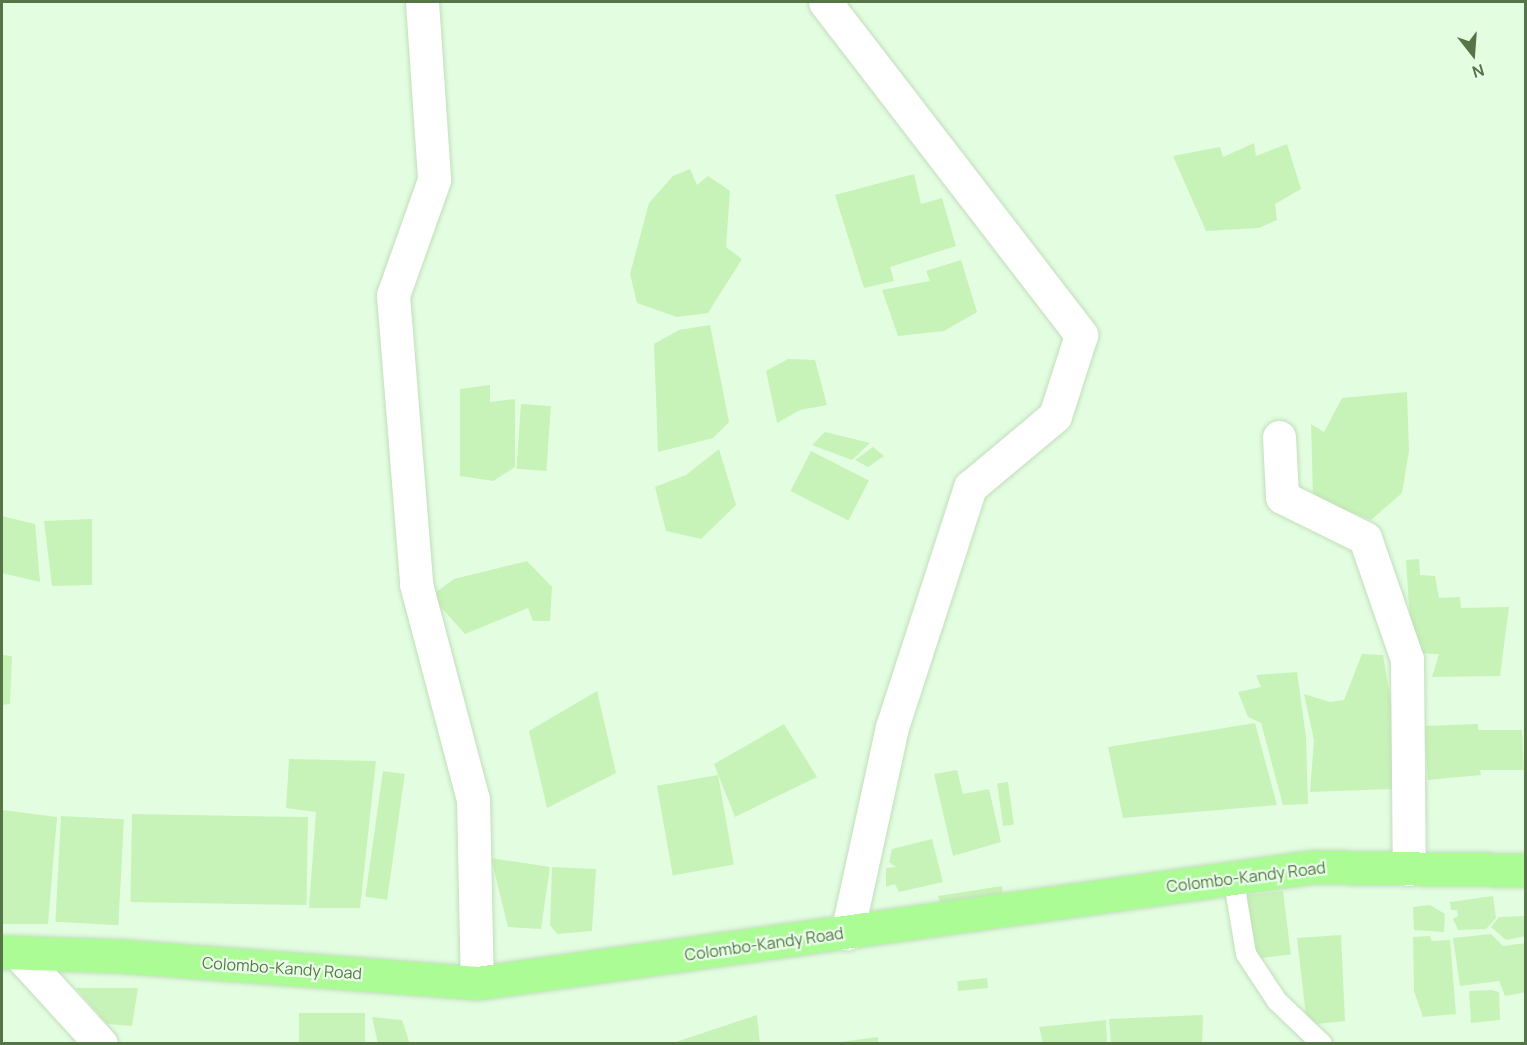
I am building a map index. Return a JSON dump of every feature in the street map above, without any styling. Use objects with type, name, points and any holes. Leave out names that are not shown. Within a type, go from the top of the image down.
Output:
[{"type":"highway","name":"Colombo-Kandy Road","points":[[10,952],[120,956],[477,983],[847,933],[1233,876],[1312,867],[1526,870]]},
{"type":"street","points":[[422,2],[434,180],[393,295],[416,584],[473,799],[477,983]]},
{"type":"street","points":[[825,2],[1081,335],[1055,416],[970,487],[892,727],[847,933]]},
{"type":"street","points":[[1279,437],[1282,497],[1365,538],[1407,659],[1409,869]]},
{"type":"street","points":[[10,952],[101,1044]]},
{"type":"lane","points":[[1233,876],[1245,954],[1277,1001],[1322,1044]]},
{"type":"building","points":[[1254,143],[1256,156],[1287,144],[1301,189],[1275,204],[1277,220],[1259,228],[1206,231],[1173,156],[1220,147],[1223,157]]},
{"type":"building","points":[[690,169],[697,185],[708,176],[730,191],[726,247],[742,259],[708,313],[677,317],[637,303],[630,274],[649,203],[673,176]]},
{"type":"building","points":[[914,174],[921,204],[942,198],[956,246],[890,267],[894,281],[864,288],[835,195]]},
{"type":"building","points":[[961,260],[977,312],[944,331],[898,336],[882,290],[930,281],[926,271]]},
{"type":"building","points":[[710,325],[729,422],[713,438],[658,452],[654,344],[679,330]]},
{"type":"building","points":[[788,359],[815,360],[827,405],[800,410],[777,423],[766,371]]},
{"type":"building","points":[[490,385],[490,402],[515,399],[515,467],[493,481],[460,476],[460,389]]},
{"type":"building","points":[[1407,392],[1409,451],[1402,493],[1371,520],[1313,497],[1311,424],[1324,432],[1342,398]]},
{"type":"building","points":[[521,404],[551,406],[546,471],[516,469]]},
{"type":"building","points":[[825,432],[870,443],[852,460],[812,445]]},
{"type":"building","points":[[873,447],[884,456],[868,467],[855,460]]},
{"type":"building","points":[[719,449],[736,505],[701,539],[666,531],[655,487],[686,475]]},
{"type":"building","points":[[811,451],[869,481],[848,521],[791,491]]},
{"type":"building","points":[[2,516],[35,524],[40,582],[2,573]]},
{"type":"building","points":[[92,519],[92,585],[52,586],[44,521]]},
{"type":"building","points":[[1419,559],[1420,575],[1435,576],[1439,598],[1460,597],[1461,608],[1509,607],[1500,676],[1432,677],[1439,654],[1412,653],[1406,560]]},
{"type":"building","points":[[527,561],[552,587],[550,621],[533,621],[528,608],[465,634],[431,596],[454,579]]},
{"type":"building","points":[[1362,654],[1383,655],[1396,731],[1392,789],[1310,792],[1314,740],[1304,694],[1330,702],[1344,700]]},
{"type":"building","points":[[2,655],[12,656],[10,704],[2,705]]},
{"type":"building","points":[[1297,672],[1306,737],[1308,804],[1283,805],[1261,723],[1248,717],[1238,692],[1261,687],[1256,675]]},
{"type":"building","points":[[597,691],[616,773],[547,808],[529,731]]},
{"type":"building","points":[[1255,723],[1277,805],[1123,818],[1108,747]]},
{"type":"building","points":[[784,724],[817,777],[735,817],[714,764]]},
{"type":"building","points":[[1478,724],[1478,730],[1522,730],[1524,770],[1480,770],[1481,775],[1428,780],[1424,726]]},
{"type":"building","points":[[289,759],[376,761],[360,908],[309,908],[316,812],[286,808]]},
{"type":"building","points":[[957,770],[963,794],[989,789],[1001,842],[953,856],[934,774]]},
{"type":"building","points":[[383,771],[405,774],[387,900],[365,897]]},
{"type":"building","points":[[718,775],[734,865],[673,875],[657,786]]},
{"type":"building","points":[[1008,782],[1014,825],[1003,826],[997,784]]},
{"type":"building","points":[[2,810],[57,817],[48,924],[2,924]]},
{"type":"building","points":[[132,814],[308,817],[306,905],[130,902]]},
{"type":"building","points":[[61,816],[124,819],[118,925],[55,922]]},
{"type":"building","points":[[932,839],[943,882],[899,892],[895,884],[886,887],[886,868],[896,867],[889,862],[892,849]]},
{"type":"building","points":[[491,858],[550,867],[541,929],[508,927]]},
{"type":"building","points":[[552,867],[596,869],[592,931],[557,934],[550,925]]},
{"type":"building","points":[[1002,886],[1003,901],[943,912],[938,896]]},
{"type":"building","points":[[1283,891],[1291,955],[1249,960],[1241,896]]},
{"type":"building","points":[[1493,896],[1496,918],[1486,929],[1458,930],[1453,919],[1458,916],[1457,910],[1451,910],[1450,902]]},
{"type":"building","points":[[1430,905],[1445,914],[1444,932],[1414,930],[1413,907]]},
{"type":"building","points":[[1526,916],[1526,936],[1506,940],[1491,927],[1499,917]]},
{"type":"building","points":[[1491,934],[1503,946],[1526,943],[1526,992],[1505,996],[1499,981],[1460,986],[1453,938]]},
{"type":"building","points":[[1341,935],[1345,1021],[1307,1025],[1297,938]]},
{"type":"building","points":[[1430,936],[1432,941],[1450,940],[1456,1014],[1423,1017],[1414,991],[1413,937]]},
{"type":"building","points":[[987,978],[988,988],[958,991],[957,981]]},
{"type":"building","points":[[76,988],[138,988],[132,1026],[107,1024]]},
{"type":"building","points":[[1469,991],[1499,992],[1500,1020],[1471,1023]]},
{"type":"building","points":[[299,1013],[365,1013],[365,1044],[299,1044]]},
{"type":"building","points":[[757,1015],[760,1044],[673,1044],[673,1043]]},
{"type":"building","points":[[1203,1015],[1202,1044],[1111,1044],[1109,1019]]},
{"type":"building","points":[[372,1017],[402,1020],[410,1044],[378,1044]]},
{"type":"building","points":[[1106,1020],[1107,1044],[1043,1044],[1039,1027]]},
{"type":"building","points":[[878,1037],[878,1044],[840,1044],[840,1042]]}]
